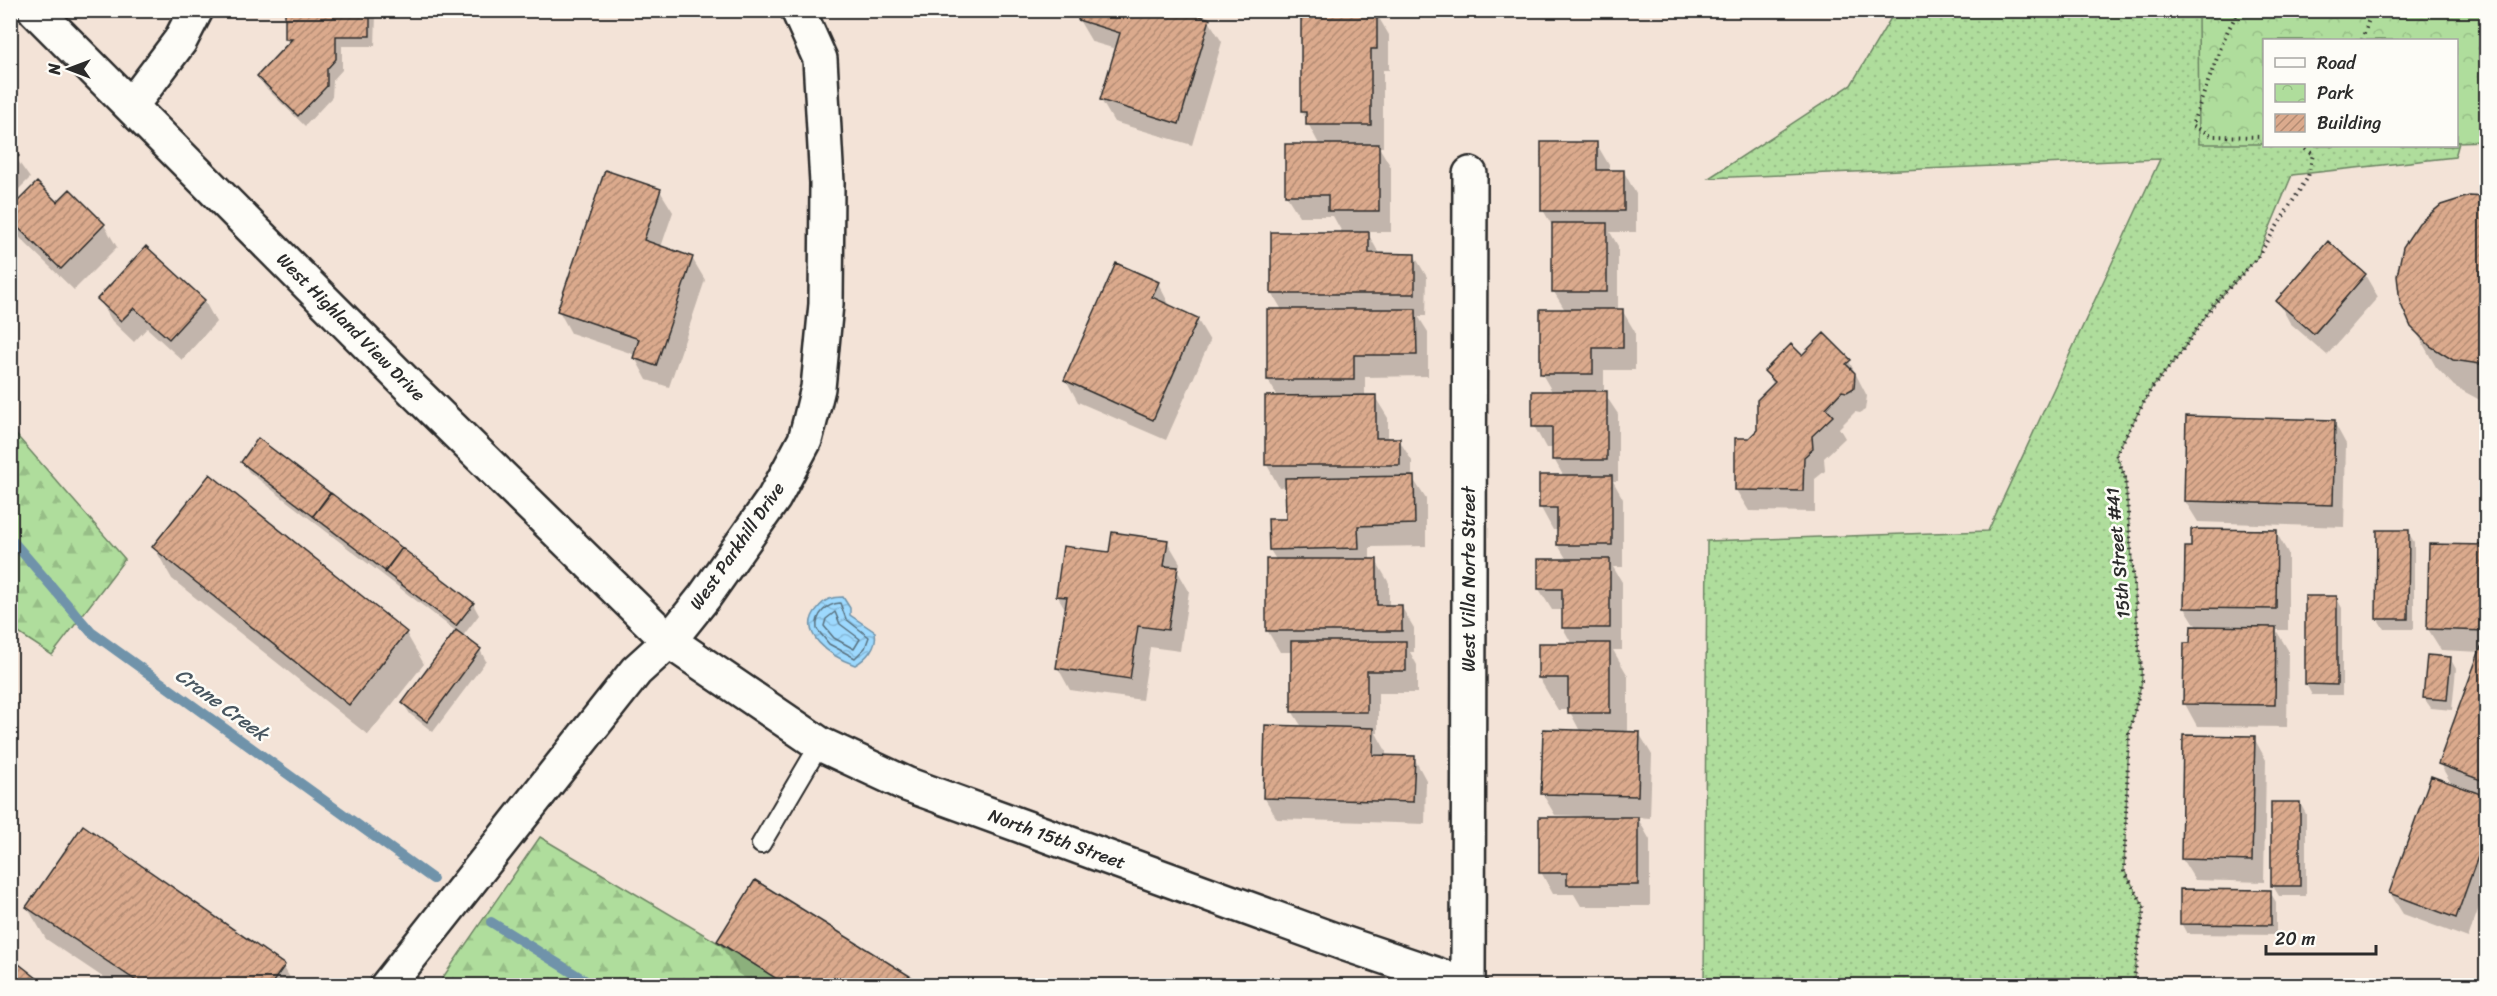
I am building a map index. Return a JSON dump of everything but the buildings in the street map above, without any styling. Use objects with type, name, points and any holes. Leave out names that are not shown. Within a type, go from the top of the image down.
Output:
[{"type":"street","name":"West Highland View Drive","points":[[34,10],[414,391],[669,641]]},
{"type":"street","points":[[131,106],[180,41],[196,10]]},
{"type":"street","name":"West Parkhill Drive","points":[[387,986],[636,671],[669,641],[705,596],[774,498],[805,440],[818,388],[826,304],[827,183],[820,59],[798,10]]},
{"type":"street","name":"West Villa Norte Street","points":[[1469,985],[1470,174]]},
{"type":"street","name":"North 15th Street","points":[[669,641],[820,744],[918,788],[1343,943],[1469,985]]},
{"type":"lane","points":[[761,844],[820,744]]},
{"type":"path","points":[[2239,10],[2226,34],[2192,125],[2212,136],[2263,137]]},
{"type":"path","points":[[2362,39],[2372,10]]},
{"type":"path","name":"15th Street #41","points":[[2133,986],[2144,906],[2124,871],[2129,733],[2142,681],[2126,477],[2116,454],[2151,388],[2179,355],[2214,303],[2257,258],[2308,177],[2313,154],[2302,147]]},
{"type":"green space","points":[[1895,11],[2486,11],[2466,117],[2458,146],[2458,39],[2263,39],[2263,147],[2458,147],[2455,157],[2292,175],[2257,258],[2214,304],[2179,355],[2151,389],[2116,454],[2125,477],[2142,681],[2129,733],[2124,870],[2144,906],[2133,985],[1704,986],[1707,541],[1988,531],[2160,159],[1709,178],[1851,85]]},
{"type":"green space","points":[[2198,11],[2486,11],[2486,141],[2458,142],[2458,39],[2263,39],[2263,144],[2199,144]]},
{"type":"green space","points":[[11,429],[125,559],[52,655],[11,628]]},
{"type":"green space","points":[[540,837],[789,985],[437,986]]},
{"type":"water","points":[[843,597],[850,608],[850,615],[875,632],[875,642],[870,652],[855,665],[836,656],[819,643],[811,626],[812,617],[823,602]]},
{"type":"waterway","name":"Crane Creek","points":[[10,538],[91,632],[433,879]]},
{"type":"waterway","name":"Crane Creek","points":[[491,922],[594,986]]}]
